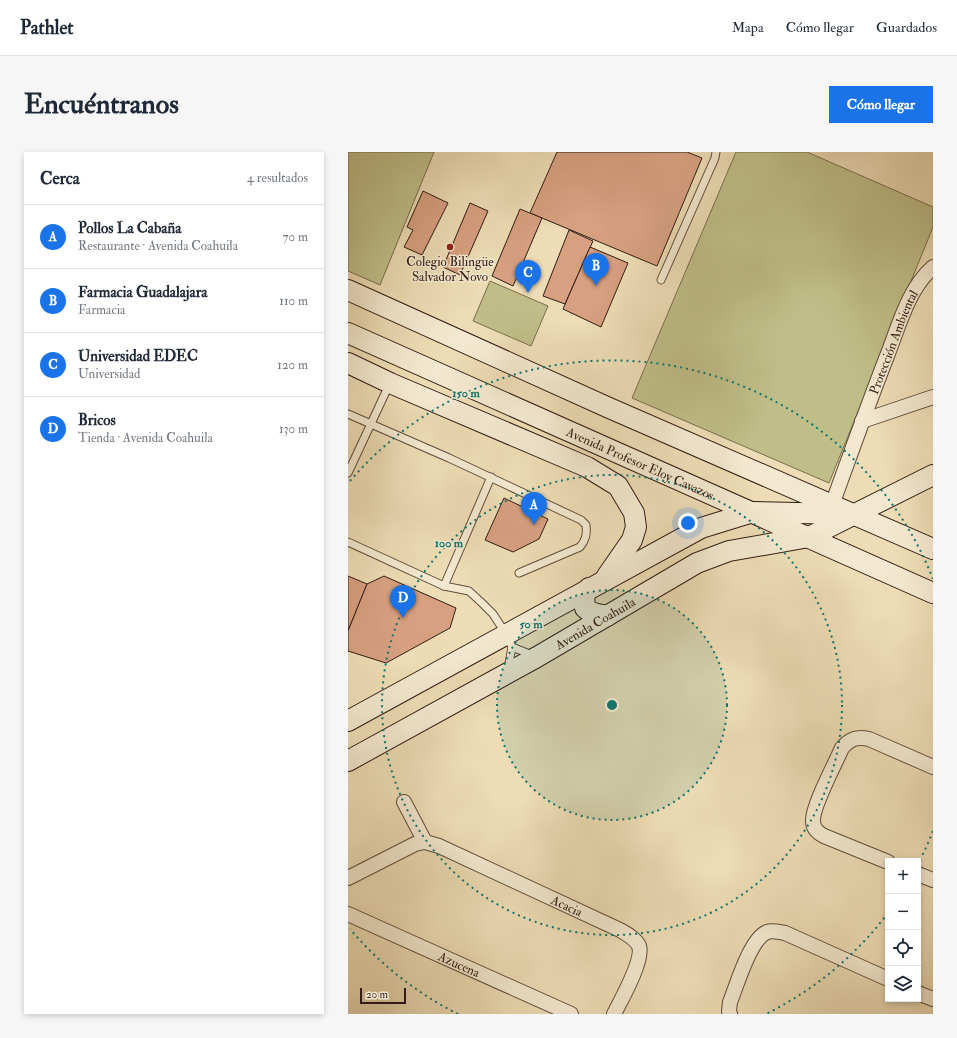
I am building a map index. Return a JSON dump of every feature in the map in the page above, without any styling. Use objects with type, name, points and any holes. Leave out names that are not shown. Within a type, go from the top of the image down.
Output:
[{"type":"main road","points":[[348,290],[607,407],[933,549]]},
{"type":"main road","name":"Avenida Profesor Eloy Cavazos","points":[[348,333],[933,593]]},
{"type":"main road","points":[[348,363],[390,383],[587,467],[618,486],[634,513],[636,527],[632,540],[597,584],[584,596],[584,608],[589,612],[607,616]]},
{"type":"main road","points":[[539,446],[618,452]]},
{"type":"main road","name":"Avenida Coahuila","points":[[348,761],[537,657],[697,563],[724,553],[745,548],[809,537],[933,475]]},
{"type":"main road","name":"Avenida Coahuila","points":[[348,721],[509,641],[597,584],[701,528],[753,512],[853,515]]},
{"type":"main road","points":[[724,520],[744,525],[749,529],[749,541],[745,548]]},
{"type":"street","name":"Protección Ambiental","points":[[832,505],[908,303],[916,287],[933,267]]},
{"type":"street","name":"Protección Ambiental","points":[[862,422],[933,397]]},
{"type":"street","points":[[885,861],[824,836],[818,833],[815,828],[813,822],[816,807],[842,748],[847,742],[862,737],[933,767]]},
{"type":"street","points":[[348,878],[415,844],[425,842],[404,802]]},
{"type":"street","name":"Acacia","points":[[425,842],[439,846],[613,926],[634,940],[639,946],[639,958],[614,1014]]},
{"type":"street","points":[[921,875],[933,880]]},
{"type":"street","name":"Azucena","points":[[348,914],[571,1014]]},
{"type":"street","points":[[730,1014],[730,1002],[755,941],[760,936],[768,932],[777,931],[785,933],[885,978]]},
{"type":"street","points":[[921,993],[933,999]]},
{"type":"lane","points":[[661,280],[715,158],[716,152]]},
{"type":"lane","points":[[348,473],[390,383]]},
{"type":"lane","points":[[348,414],[491,477],[581,520],[586,525],[587,535],[580,547],[519,573]]},
{"type":"lane","points":[[444,586],[491,477]]},
{"type":"lane","points":[[348,542],[444,586],[469,592],[493,614],[509,641],[537,657]]},
{"type":"lane","points":[[507,673],[509,641]]},
{"type":"shaded area","points":[[348,152],[434,152],[380,285],[348,271]]},
{"type":"shaded area","points":[[736,152],[807,152],[933,207],[933,227],[829,483],[632,398]]},
{"type":"shaded area","points":[[490,281],[548,306],[531,346],[473,321]]},
{"type":"building","points":[[557,152],[687,152],[702,158],[657,266],[530,213]]},
{"type":"building","points":[[423,191],[448,203],[422,255],[404,247],[413,230],[407,227]]},
{"type":"building","points":[[470,203],[488,211],[460,275],[443,267]]},
{"type":"building","points":[[520,209],[542,218],[513,286],[492,276]]},
{"type":"building","points":[[569,230],[593,241],[565,304],[543,296]]},
{"type":"building","points":[[590,247],[628,263],[601,327],[563,309]]},
{"type":"building","points":[[504,498],[548,519],[539,539],[513,552],[485,540]]},
{"type":"building","points":[[348,576],[367,584],[348,631]]},
{"type":"building","points":[[384,576],[456,608],[450,628],[386,663],[348,651],[348,631],[367,584]]},
{"type":"place","name":"Colegio Bilingüe Salvador Novo","points":[[450,247]]},
{"type":"place","name":"Farmacia Guadalajara","points":[[596,286]]},
{"type":"place","name":"Universidad EDEC","points":[[528,293]]},
{"type":"place","name":"Pollos La Cabaña","points":[[534,525]]},
{"type":"place","name":"Bricos","points":[[403,618]]}]
